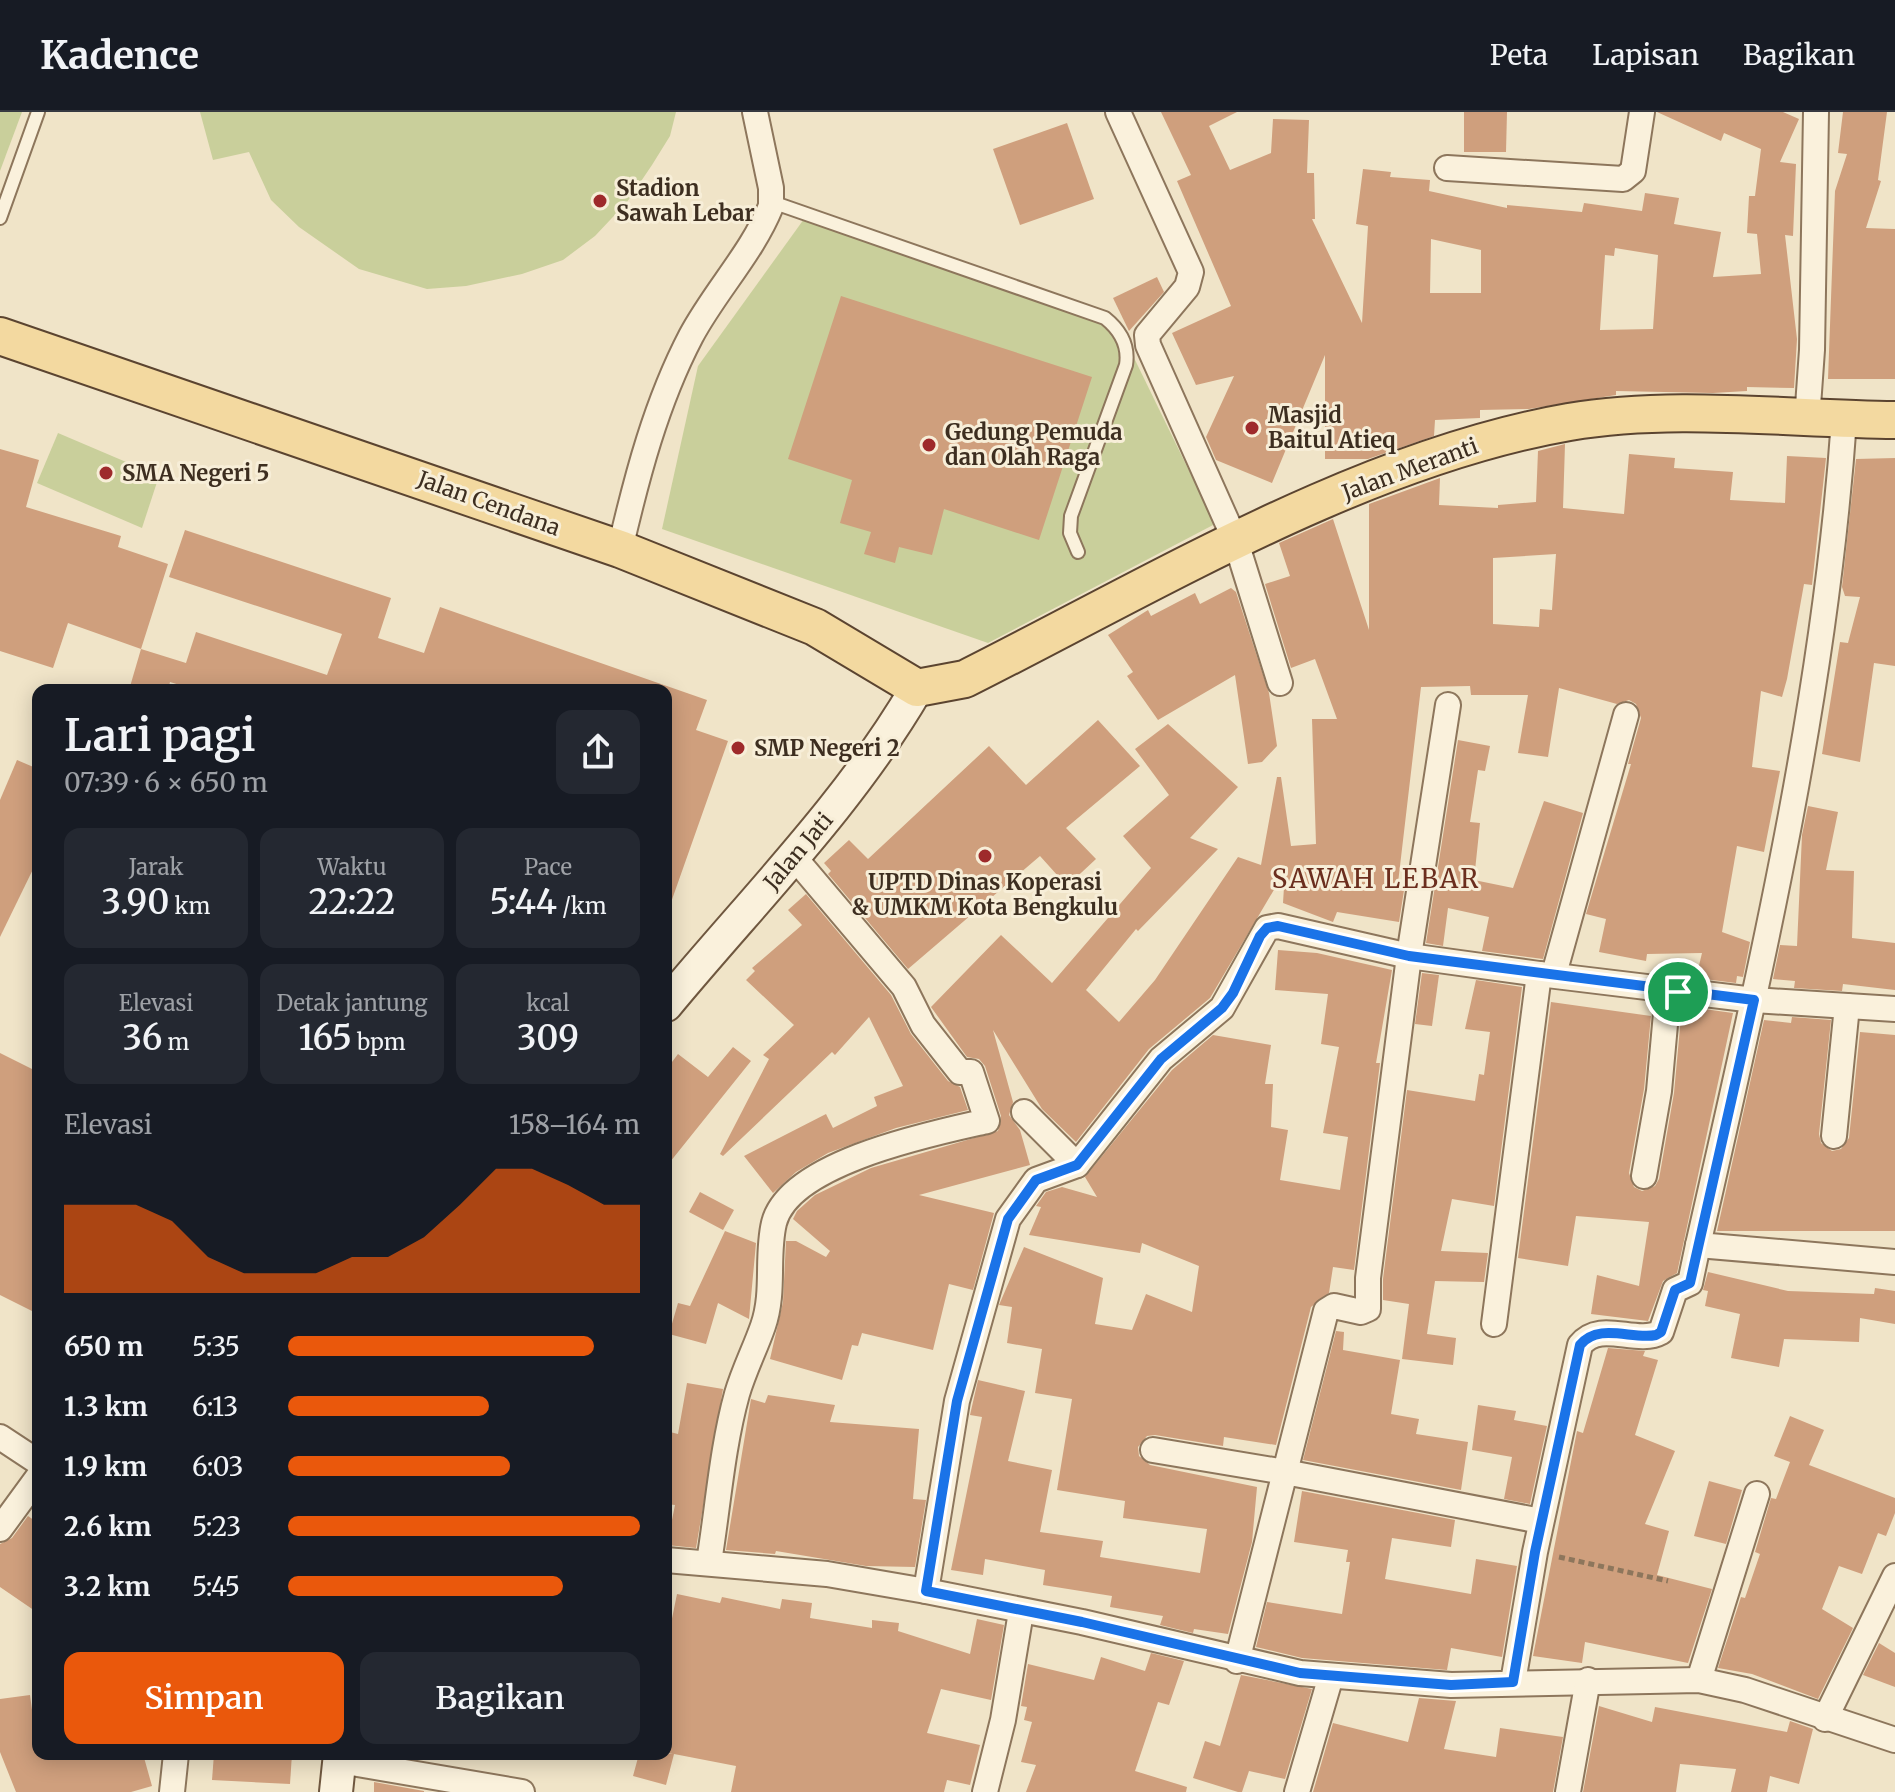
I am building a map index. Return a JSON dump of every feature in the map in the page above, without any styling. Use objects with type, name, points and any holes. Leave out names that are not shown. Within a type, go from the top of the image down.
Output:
[{"type":"main road","name":"Jalan Cendana","points":[[0,336],[620,549],[815,627],[917,688]]},
{"type":"main road","name":"Jalan Meranti","points":[[917,688],[965,679],[1236,542],[1343,492],[1416,463],[1569,422],[1675,414],[1895,420]]},
{"type":"street","points":[[620,549],[642,461],[674,372],[693,333],[762,225],[772,202],[755,112]]},
{"type":"street","points":[[1118,112],[1191,272],[1187,287],[1147,335],[1148,345],[1236,542],[1280,683]]},
{"type":"street","points":[[1447,168],[1623,179],[1631,174],[1635,166],[1642,112]]},
{"type":"street","points":[[1807,420],[1812,350],[1816,112]]},
{"type":"street","points":[[1513,1682],[1541,1521],[1580,1347],[1584,1340],[1597,1334],[1647,1336],[1661,1332],[1675,1290],[1690,1283],[1754,1000],[1829,580],[1844,420]]},
{"type":"street","name":"Jalan Jati","points":[[672,996],[794,857],[885,742],[917,688]]},
{"type":"street","points":[[1237,1661],[1326,1311],[1334,1306],[1361,1312],[1368,1309],[1368,1278],[1409,956],[1448,705]]},
{"type":"street","points":[[1494,1324],[1546,974],[1626,715]]},
{"type":"street","points":[[709,1562],[736,1398],[747,1358],[764,1324],[771,1280],[774,1220],[788,1199],[834,1167],[931,1133],[987,1121],[971,1072],[960,1072],[923,1025],[904,987],[794,857]]},
{"type":"street","points":[[926,1591],[957,1401],[1008,1219],[1036,1180],[1077,1165],[1161,1059],[1222,1008],[1267,928],[1278,926],[1409,956],[1668,991],[1895,1009]]},
{"type":"street","points":[[1644,1176],[1659,1091],[1668,991]]},
{"type":"street","points":[[1834,1136],[1847,1006]]},
{"type":"street","points":[[1024,1112],[1077,1165]]},
{"type":"street","points":[[1698,1245],[1895,1262]]},
{"type":"street","points":[[0,1437],[32,1458]]},
{"type":"street","points":[[1153,1450],[1541,1521]]},
{"type":"street","points":[[0,1529],[32,1485]]},
{"type":"street","points":[[1699,1680],[1757,1494]]},
{"type":"street","points":[[672,1560],[827,1574],[926,1591],[1082,1622],[1237,1661],[1331,1676],[1451,1685],[1699,1680],[1745,1690],[1895,1740]]},
{"type":"street","points":[[1825,1719],[1895,1576]]},
{"type":"street","points":[[985,1792],[1003,1720],[1021,1612]]},
{"type":"street","points":[[1297,1792],[1331,1676]]},
{"type":"street","points":[[1568,1792],[1588,1680]]},
{"type":"street","points":[[172,1792],[175,1760]]},
{"type":"street","points":[[339,1769],[522,1792]]},
{"type":"lane","points":[[0,218],[38,112]]},
{"type":"lane","points":[[772,202],[1105,318],[1115,326],[1126,347],[1126,365],[1071,516],[1070,533],[1078,552]]},
{"type":"path","points":[[1535,1552],[1668,1581]]},
{"type":"green space","points":[[0,112],[22,112],[0,171]]},
{"type":"green space","points":[[200,112],[676,112],[670,136],[627,202],[595,236],[563,260],[522,274],[466,286],[427,289],[359,269],[299,227],[271,200],[249,152],[213,160]]},
{"type":"green space","name":"Gedung Pemuda dan Olah Raga","points":[[804,219],[1118,325],[1215,524],[988,643],[662,529],[698,366]]},
{"type":"green space","points":[[58,433],[159,476],[142,528],[37,483]]},
{"type":"building","points":[[1161,112],[1237,112],[1209,126],[1230,170],[1271,153],[1273,119],[1309,120],[1307,173],[1314,173],[1315,219],[1312,219],[1362,323],[1368,226],[1356,224],[1363,169],[1391,172],[1390,177],[1430,180],[1429,191],[1507,208],[1507,205],[1582,212],[1584,203],[1642,211],[1645,193],[1679,198],[1674,224],[1721,232],[1713,277],[1761,274],[1757,234],[1747,233],[1749,196],[1755,196],[1761,149],[1724,133],[1721,141],[1657,112],[1783,112],[1799,119],[1780,162],[1796,164],[1793,236],[1785,235],[1797,339],[1794,388],[1747,387],[1747,391],[1713,393],[1616,391],[1616,395],[1529,409],[1480,410],[1480,418],[1435,420],[1434,436],[1368,459],[1325,459],[1325,355],[1272,483],[1216,460],[1206,437],[1234,376],[1196,385],[1172,333],[1231,306],[1177,181],[1191,175]],"holes":[[[1431,239],[1481,250],[1481,293],[1430,293]],[[1615,248],[1658,255],[1653,329],[1600,330],[1605,255],[1614,256]]]},
{"type":"building","points":[[1464,112],[1507,112],[1506,152],[1464,152]]},
{"type":"building","points":[[1843,112],[1887,112],[1878,180],[1881,181],[1866,228],[1895,229],[1895,379],[1828,379],[1835,191],[1847,154],[1838,153]]},
{"type":"building","points":[[1067,123],[1094,199],[1020,225],[993,149]]},
{"type":"building","points":[[1157,277],[1164,292],[1129,331],[1113,298]]},
{"type":"building","points":[[841,296],[1092,377],[1039,540],[944,509],[932,555],[899,547],[895,563],[864,554],[871,532],[840,523],[852,480],[788,459]]},
{"type":"building","points":[[1565,444],[1563,508],[1624,514],[1629,454],[1675,458],[1674,468],[1733,472],[1730,500],[1785,503],[1787,456],[1826,458],[1812,585],[1804,584],[1782,697],[1761,691],[1752,767],[1780,771],[1764,852],[1737,846],[1722,932],[1750,942],[1743,977],[1737,976],[1736,983],[1696,978],[1702,953],[1647,954],[1646,961],[1599,952],[1606,919],[1586,914],[1631,764],[1628,764],[1641,718],[1636,704],[1629,700],[1617,704],[1559,688],[1548,757],[1518,753],[1528,695],[1471,695],[1470,686],[1421,687],[1398,883],[1405,884],[1399,922],[1337,912],[1333,922],[1283,903],[1285,871],[1210,998],[1149,1049],[1076,1142],[1042,1109],[993,1030],[1013,1102],[1009,1115],[1020,1130],[1030,1165],[919,1195],[994,1213],[973,1290],[949,1284],[933,1350],[862,1333],[858,1346],[852,1345],[842,1380],[770,1359],[783,1302],[786,1241],[796,1241],[826,1257],[830,1251],[793,1219],[797,1211],[815,1195],[871,1168],[998,1131],[1001,1116],[985,1066],[979,1059],[967,1057],[931,1007],[1001,935],[1052,983],[1151,868],[1123,836],[1169,795],[1135,749],[1168,724],[1238,787],[1190,838],[1218,849],[1138,931],[1136,929],[1086,990],[1119,1022],[1155,980],[1238,857],[1261,865],[1277,777],[1281,777],[1291,846],[1316,844],[1312,719],[1337,719],[1315,659],[1291,668],[1265,584],[1290,576],[1279,543],[1333,519],[1369,630],[1369,504],[1440,478],[1439,505],[1498,508],[1498,505],[1536,502],[1538,451]],"holes":[[[1556,554],[1552,610],[1540,609],[1539,627],[1493,624],[1493,558]]]},
{"type":"building","points":[[0,449],[39,460],[26,507],[121,536],[118,547],[168,564],[141,649],[68,623],[53,668],[0,651]]},
{"type":"building","points":[[1895,458],[1895,666],[1874,663],[1860,762],[1822,754],[1840,642],[1848,643],[1860,597],[1845,596],[1842,587],[1856,459]]},
{"type":"building","points":[[185,530],[391,598],[378,638],[424,653],[440,607],[661,684],[131,684],[141,649],[186,663],[196,632],[327,675],[342,634],[169,577]]},
{"type":"building","points":[[1231,588],[1236,592],[1269,693],[1277,746],[1262,762],[1248,764],[1235,675],[1158,720],[1127,676],[1133,672],[1108,635],[1148,610],[1151,616],[1195,593],[1200,604]]},
{"type":"building","points":[[672,688],[707,700],[696,730],[728,741],[672,900]]},
{"type":"building","name":"UPTD Dinas Koperasi & UMKM Kota Bengkulu","points":[[1098,720],[1140,766],[1066,828],[1096,859],[1067,886],[1040,856],[908,969],[828,874],[831,871],[824,863],[849,840],[868,859],[989,746],[1026,785]]},
{"type":"building","points":[[1458,740],[1490,746],[1485,771],[1478,770],[1470,822],[1480,823],[1474,880],[1513,888],[1544,801],[1583,813],[1543,959],[1482,951],[1489,917],[1448,908],[1443,946],[1426,943]]},
{"type":"building","points":[[17,760],[32,766],[32,871],[0,937],[0,800]]},
{"type":"building","points":[[1808,806],[1838,812],[1826,870],[1854,871],[1852,938],[1895,943],[1895,990],[1843,984],[1842,991],[1794,988],[1795,981],[1773,979],[1780,945],[1797,946],[1802,835]]},
{"type":"building","points":[[806,894],[891,995],[911,1034],[948,1081],[960,1087],[968,1110],[896,1128],[828,1153],[796,1172],[773,1193],[744,1156],[826,1114],[833,1128],[877,1106],[874,1097],[903,1086],[869,1017],[835,1055],[832,1052],[723,1156],[720,1154],[769,1059],[763,1055],[794,1025],[746,980],[755,971],[752,968],[802,925],[788,910]]},
{"type":"building","points":[[1278,950],[1317,953],[1392,970],[1376,1063],[1380,1063],[1354,1270],[1333,1267],[1329,1293],[1311,1307],[1276,1445],[1224,1437],[1223,1446],[1155,1435],[1147,1436],[1138,1447],[1139,1456],[1150,1465],[1257,1487],[1252,1542],[1228,1634],[1194,1629],[1193,1633],[1160,1625],[1163,1616],[1110,1607],[1112,1596],[1043,1585],[1045,1570],[985,1559],[983,1575],[951,1570],[982,1417],[970,1415],[978,1380],[1025,1391],[1008,1461],[1052,1470],[1040,1532],[1103,1541],[1100,1557],[1200,1573],[1207,1529],[1123,1518],[1125,1501],[1057,1490],[1072,1399],[1035,1393],[1042,1349],[1007,1343],[1012,1307],[999,1305],[1024,1247],[1103,1278],[1095,1324],[1132,1330],[1146,1294],[1192,1312],[1199,1266],[1142,1243],[1140,1253],[1029,1235],[1041,1207],[1036,1206],[1046,1192],[1062,1187],[1097,1197],[1085,1177],[1172,1070],[1213,1035],[1271,1045],[1265,1084],[1273,1084],[1271,1127],[1288,1130],[1280,1180],[1340,1190],[1348,1137],[1323,1133],[1339,1047],[1321,1044],[1328,994],[1275,990]]},
{"type":"building","points":[[1422,973],[1439,975],[1432,1026],[1415,1024]]},
{"type":"building","points":[[1476,980],[1522,987],[1494,1206],[1452,1199],[1441,1251],[1488,1253],[1484,1282],[1435,1281],[1427,1334],[1456,1338],[1453,1365],[1402,1359],[1409,1304],[1383,1300],[1383,1279],[1407,1090],[1475,1101],[1479,1074],[1484,1075],[1490,1032],[1465,1029]]},
{"type":"building","points":[[1551,1002],[1651,1016],[1644,1089],[1629,1173],[1634,1187],[1642,1191],[1655,1186],[1659,1179],[1674,1093],[1682,1006],[1733,1013],[1677,1273],[1663,1281],[1648,1321],[1591,1314],[1597,1275],[1639,1286],[1649,1222],[1576,1216],[1568,1266],[1518,1258]]},
{"type":"building","points":[[1792,1017],[1831,1020],[1819,1134],[1821,1143],[1832,1151],[1841,1149],[1849,1138],[1860,1032],[1895,1035],[1895,1231],[1717,1231],[1764,1020],[1791,1023]]},
{"type":"building","points":[[733,1047],[751,1061],[672,1160],[672,1062],[678,1054],[708,1077]]},
{"type":"building","points":[[0,1053],[32,1069],[32,1311],[0,1295]]},
{"type":"building","points":[[700,1192],[734,1210],[723,1230],[689,1212]]},
{"type":"building","points":[[725,1231],[756,1243],[749,1319],[718,1303],[706,1344],[672,1335],[678,1303],[690,1306]]},
{"type":"building","points":[[1708,1272],[1788,1291],[1874,1294],[1875,1288],[1895,1291],[1895,1324],[1860,1318],[1859,1342],[1784,1339],[1779,1367],[1731,1358],[1740,1314],[1705,1306],[1708,1291],[1703,1290]]},
{"type":"building","points":[[1336,1331],[1344,1332],[1343,1350],[1400,1360],[1391,1414],[1419,1419],[1416,1434],[1468,1442],[1461,1490],[1303,1460]]},
{"type":"building","points":[[1608,1348],[1645,1351],[1643,1356],[1658,1360],[1635,1435],[1675,1451],[1645,1524],[1669,1531],[1657,1575],[1712,1589],[1688,1663],[1585,1642],[1582,1663],[1533,1656],[1577,1431],[1583,1433]]},
{"type":"building","points":[[687,1383],[723,1389],[696,1548],[672,1546],[675,1505],[672,1505],[672,1432],[678,1434]]},
{"type":"building","points":[[768,1395],[835,1405],[830,1422],[919,1429],[913,1499],[926,1500],[915,1567],[866,1566],[776,1551],[775,1554],[726,1550],[751,1399],[765,1403]]},
{"type":"building","points":[[1478,1405],[1516,1411],[1514,1420],[1547,1426],[1530,1504],[1504,1499],[1512,1457],[1472,1450]]},
{"type":"building","points":[[1790,1416],[1824,1430],[1809,1465],[1895,1498],[1895,1513],[1886,1536],[1878,1533],[1862,1574],[1839,1566],[1822,1609],[1853,1628],[1818,1699],[1752,1674],[1718,1668],[1741,1597],[1745,1598],[1760,1554],[1755,1552],[1771,1498],[1776,1499],[1790,1462],[1774,1456]]},
{"type":"building","points":[[1709,1481],[1742,1490],[1726,1544],[1694,1536]]},
{"type":"building","points":[[1302,1491],[1455,1520],[1451,1547],[1392,1538],[1385,1579],[1471,1594],[1476,1559],[1517,1566],[1502,1657],[1451,1648],[1447,1670],[1302,1658],[1256,1647],[1267,1602],[1342,1614],[1350,1562],[1346,1562],[1348,1550],[1294,1542]]},
{"type":"building","points":[[28,1516],[32,1519],[32,1609],[0,1587],[0,1544],[12,1538]]},
{"type":"building","points":[[677,1594],[720,1603],[722,1597],[780,1609],[782,1599],[812,1603],[810,1618],[872,1628],[872,1620],[899,1623],[898,1631],[970,1654],[977,1619],[1004,1625],[991,1700],[941,1689],[927,1733],[980,1745],[970,1785],[947,1780],[944,1792],[731,1792],[736,1766],[674,1754],[666,1785],[633,1776],[637,1760],[672,1760],[672,1619]]},
{"type":"building","points":[[1879,1643],[1895,1653],[1895,1687],[1863,1675]]},
{"type":"building","points":[[1151,1653],[1184,1661],[1169,1705],[1158,1702],[1135,1771],[1187,1787],[1186,1792],[1026,1792],[1036,1765],[1021,1762],[1032,1722],[1024,1720],[1027,1707],[1021,1706],[1028,1664],[1094,1680],[1101,1657],[1145,1671]]},
{"type":"building","points":[[1241,1675],[1312,1689],[1285,1779],[1249,1771],[1242,1792],[1238,1792],[1193,1778],[1205,1741],[1220,1746]]},
{"type":"building","points":[[30,1695],[32,1760],[145,1760],[152,1786],[131,1792],[16,1792],[0,1752],[0,1699]]},
{"type":"building","points":[[1419,1698],[1456,1701],[1444,1749],[1496,1757],[1500,1728],[1563,1737],[1553,1792],[1313,1792],[1333,1723],[1408,1742]]},
{"type":"building","points":[[1599,1706],[1652,1722],[1655,1707],[1787,1732],[1790,1721],[1813,1729],[1799,1784],[1770,1776],[1767,1792],[1731,1792],[1736,1769],[1680,1764],[1676,1792],[1583,1792]]},
{"type":"building","points":[[214,1760],[292,1760],[290,1784],[212,1780]]},
{"type":"building","points":[[374,1782],[424,1791],[424,1792],[374,1792]]},
{"type":"place","name":"Stadion Sawah Lebar","points":[[600,201]]},
{"type":"place","name":"Masjid Baitul Atieq","points":[[1252,428]]},
{"type":"place","name":"Gedung Pemuda dan Olah Raga","points":[[929,445]]},
{"type":"place","name":"SMA Negeri 5","points":[[106,473]]},
{"type":"place","name":"SMP Negeri 2","points":[[738,748]]},
{"type":"place","name":"UPTD Dinas Koperasi & UMKM Kota Bengkulu","points":[[985,856]]},
{"type":"district","name":"SAWAH LEBAR","points":[[1376,878]]},
{"type":"route","points":[[1278,926],[1409,956],[1678,992],[1754,1000],[1691,1279],[1688,1285],[1675,1290],[1661,1332],[1654,1336],[1632,1336],[1604,1332],[1591,1336],[1580,1345],[1535,1552],[1513,1682],[1451,1685],[1300,1673],[1237,1661],[1082,1622],[926,1591],[957,1401],[1013,1208],[1038,1178],[1077,1165],[1161,1059],[1183,1037],[1222,1008],[1267,928],[1278,926]]}]
